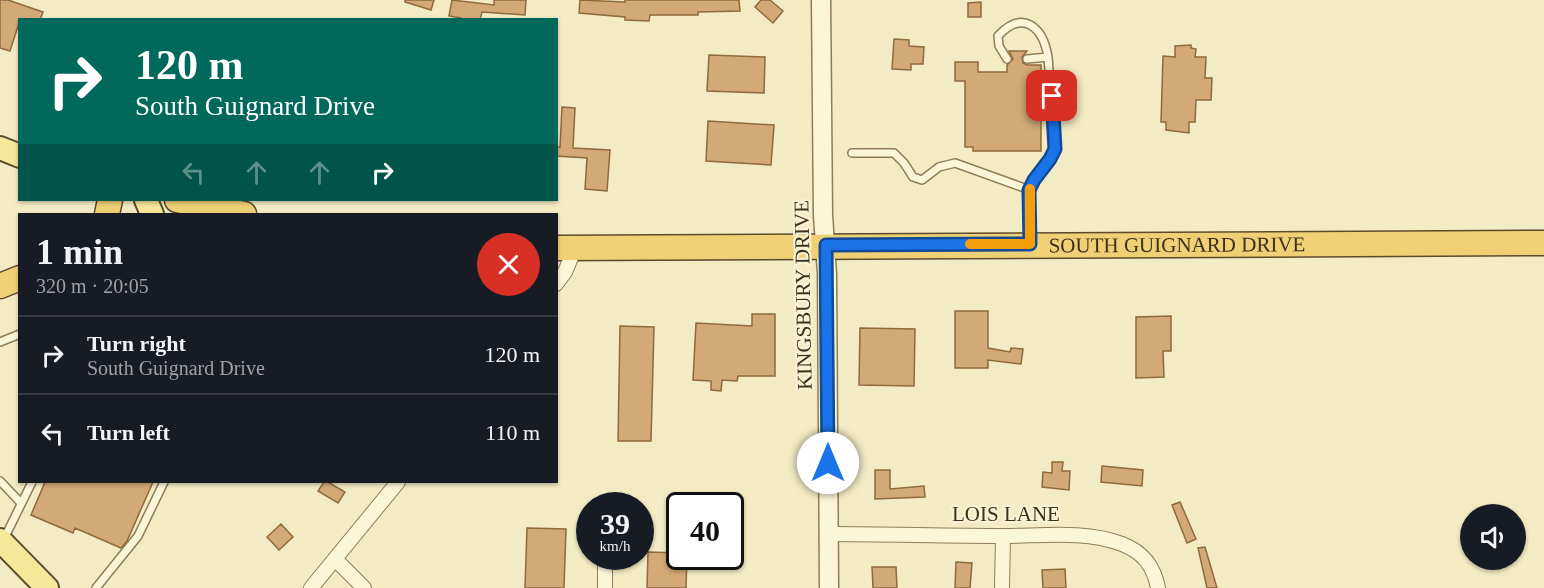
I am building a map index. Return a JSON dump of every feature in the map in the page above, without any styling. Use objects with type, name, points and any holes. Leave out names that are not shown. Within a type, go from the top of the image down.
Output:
[{"type":"highway","points":[[182,201],[239,213]]},
{"type":"highway","name":"SOUTH GUIGNARD DRIVE","points":[[566,248],[1544,243]]},
{"type":"highway","points":[[0,286],[18,279]]},
{"type":"main road","points":[[0,148],[18,155]]},
{"type":"main road","points":[[111,201],[122,213]]},
{"type":"main road","points":[[1,541],[47,588]]},
{"type":"street","name":"KINGSBURY DRIVE","points":[[821,0],[829,588]]},
{"type":"street","points":[[558,281],[565,272],[566,248]]},
{"type":"street","points":[[311,588],[397,483]]},
{"type":"street","name":"LOIS LANE","points":[[828,534],[1084,536],[1106,539],[1123,544],[1146,559],[1152,568],[1158,588]]},
{"type":"street","points":[[1002,588],[1003,536]]},
{"type":"street","points":[[335,559],[364,588]]},
{"type":"street","points":[[605,570],[605,588]]},
{"type":"lane","points":[[1007,59],[999,46],[998,36],[1006,26],[1017,22],[1027,23],[1037,29],[1046,44],[1048,57],[1055,149],[1029,190],[1030,244]]},
{"type":"lane","points":[[1027,59],[1048,57]]},
{"type":"lane","points":[[852,153],[894,153],[913,177],[922,180],[939,167],[955,163],[1029,190]]},
{"type":"lane","points":[[0,342],[18,335]]},
{"type":"lane","points":[[0,481],[21,503]]},
{"type":"lane","points":[[1,541],[31,483]]},
{"type":"lane","points":[[96,588],[138,536],[164,483]]},
{"type":"building","points":[[0,0],[8,0],[43,12],[41,18],[18,18],[18,26],[10,51],[0,48]]},
{"type":"building","points":[[405,0],[434,0],[431,10],[405,2]]},
{"type":"building","points":[[452,0],[494,5],[494,0],[526,0],[525,15],[482,12],[480,18],[449,16]]},
{"type":"building","points":[[580,0],[625,2],[625,0],[739,0],[740,11],[698,12],[698,15],[650,15],[649,21],[625,20],[625,17],[579,13]]},
{"type":"building","points":[[761,0],[770,0],[783,11],[773,23],[755,7]]},
{"type":"building","points":[[981,2],[981,17],[968,17],[968,3]]},
{"type":"building","points":[[894,39],[909,40],[909,46],[924,47],[923,64],[911,64],[911,70],[892,69]]},
{"type":"building","points":[[1191,45],[1191,48],[1196,49],[1195,57],[1206,57],[1205,78],[1212,78],[1211,100],[1196,100],[1195,122],[1189,122],[1189,133],[1166,130],[1166,122],[1161,122],[1163,56],[1175,57],[1175,46]]},
{"type":"building","points":[[1009,51],[1027,51],[1022,57],[1023,63],[1041,65],[1041,151],[973,151],[973,147],[965,147],[965,81],[955,81],[955,62],[978,62],[978,72],[1007,72],[1007,65],[1013,59]]},
{"type":"building","points":[[709,55],[765,57],[764,93],[707,91]]},
{"type":"building","points":[[562,107],[575,108],[573,148],[610,150],[607,191],[585,189],[587,158],[558,156],[558,147],[560,147]]},
{"type":"building","points":[[708,121],[774,125],[771,165],[706,161]]},
{"type":"building","points":[[955,311],[988,311],[988,348],[1010,352],[1011,348],[1023,349],[1021,364],[988,360],[988,368],[955,368]]},
{"type":"building","points":[[752,314],[775,314],[775,376],[738,376],[737,381],[722,380],[721,391],[711,390],[711,381],[693,380],[696,323],[752,326]]},
{"type":"building","points":[[1171,316],[1171,351],[1163,351],[1164,377],[1136,378],[1136,317]]},
{"type":"building","points":[[620,326],[654,327],[651,441],[618,441]]},
{"type":"building","points":[[860,328],[915,329],[914,386],[859,385]]},
{"type":"building","points":[[1052,462],[1063,462],[1062,471],[1070,471],[1069,490],[1042,487],[1043,472],[1052,473]]},
{"type":"building","points":[[1102,466],[1143,470],[1142,486],[1101,482]]},
{"type":"building","points":[[875,470],[890,470],[890,489],[924,486],[925,497],[875,499]]},
{"type":"building","points":[[45,483],[153,483],[127,541],[121,548],[75,528],[73,533],[31,515]]},
{"type":"building","points":[[323,483],[330,483],[345,492],[338,503],[318,491]]},
{"type":"building","points":[[1180,502],[1196,539],[1187,543],[1172,505]]},
{"type":"building","points":[[281,524],[293,537],[279,550],[267,537]]},
{"type":"building","points":[[527,528],[566,529],[564,588],[525,588]]},
{"type":"building","points":[[1205,547],[1217,588],[1207,588],[1198,548]]},
{"type":"building","points":[[654,552],[666,553],[666,570],[687,570],[686,588],[647,588],[648,570],[654,570]]},
{"type":"building","points":[[956,562],[972,563],[970,588],[955,588]]},
{"type":"building","points":[[872,567],[896,567],[897,588],[873,588]]},
{"type":"building","points":[[1065,569],[1066,588],[1043,588],[1042,570]]},
{"type":"slow traffic","points":[[970,244],[1030,244],[1030,189]]},
{"type":"route","points":[[828,463],[826,245],[1030,244],[1029,190],[1055,149],[1052,96]]}]
